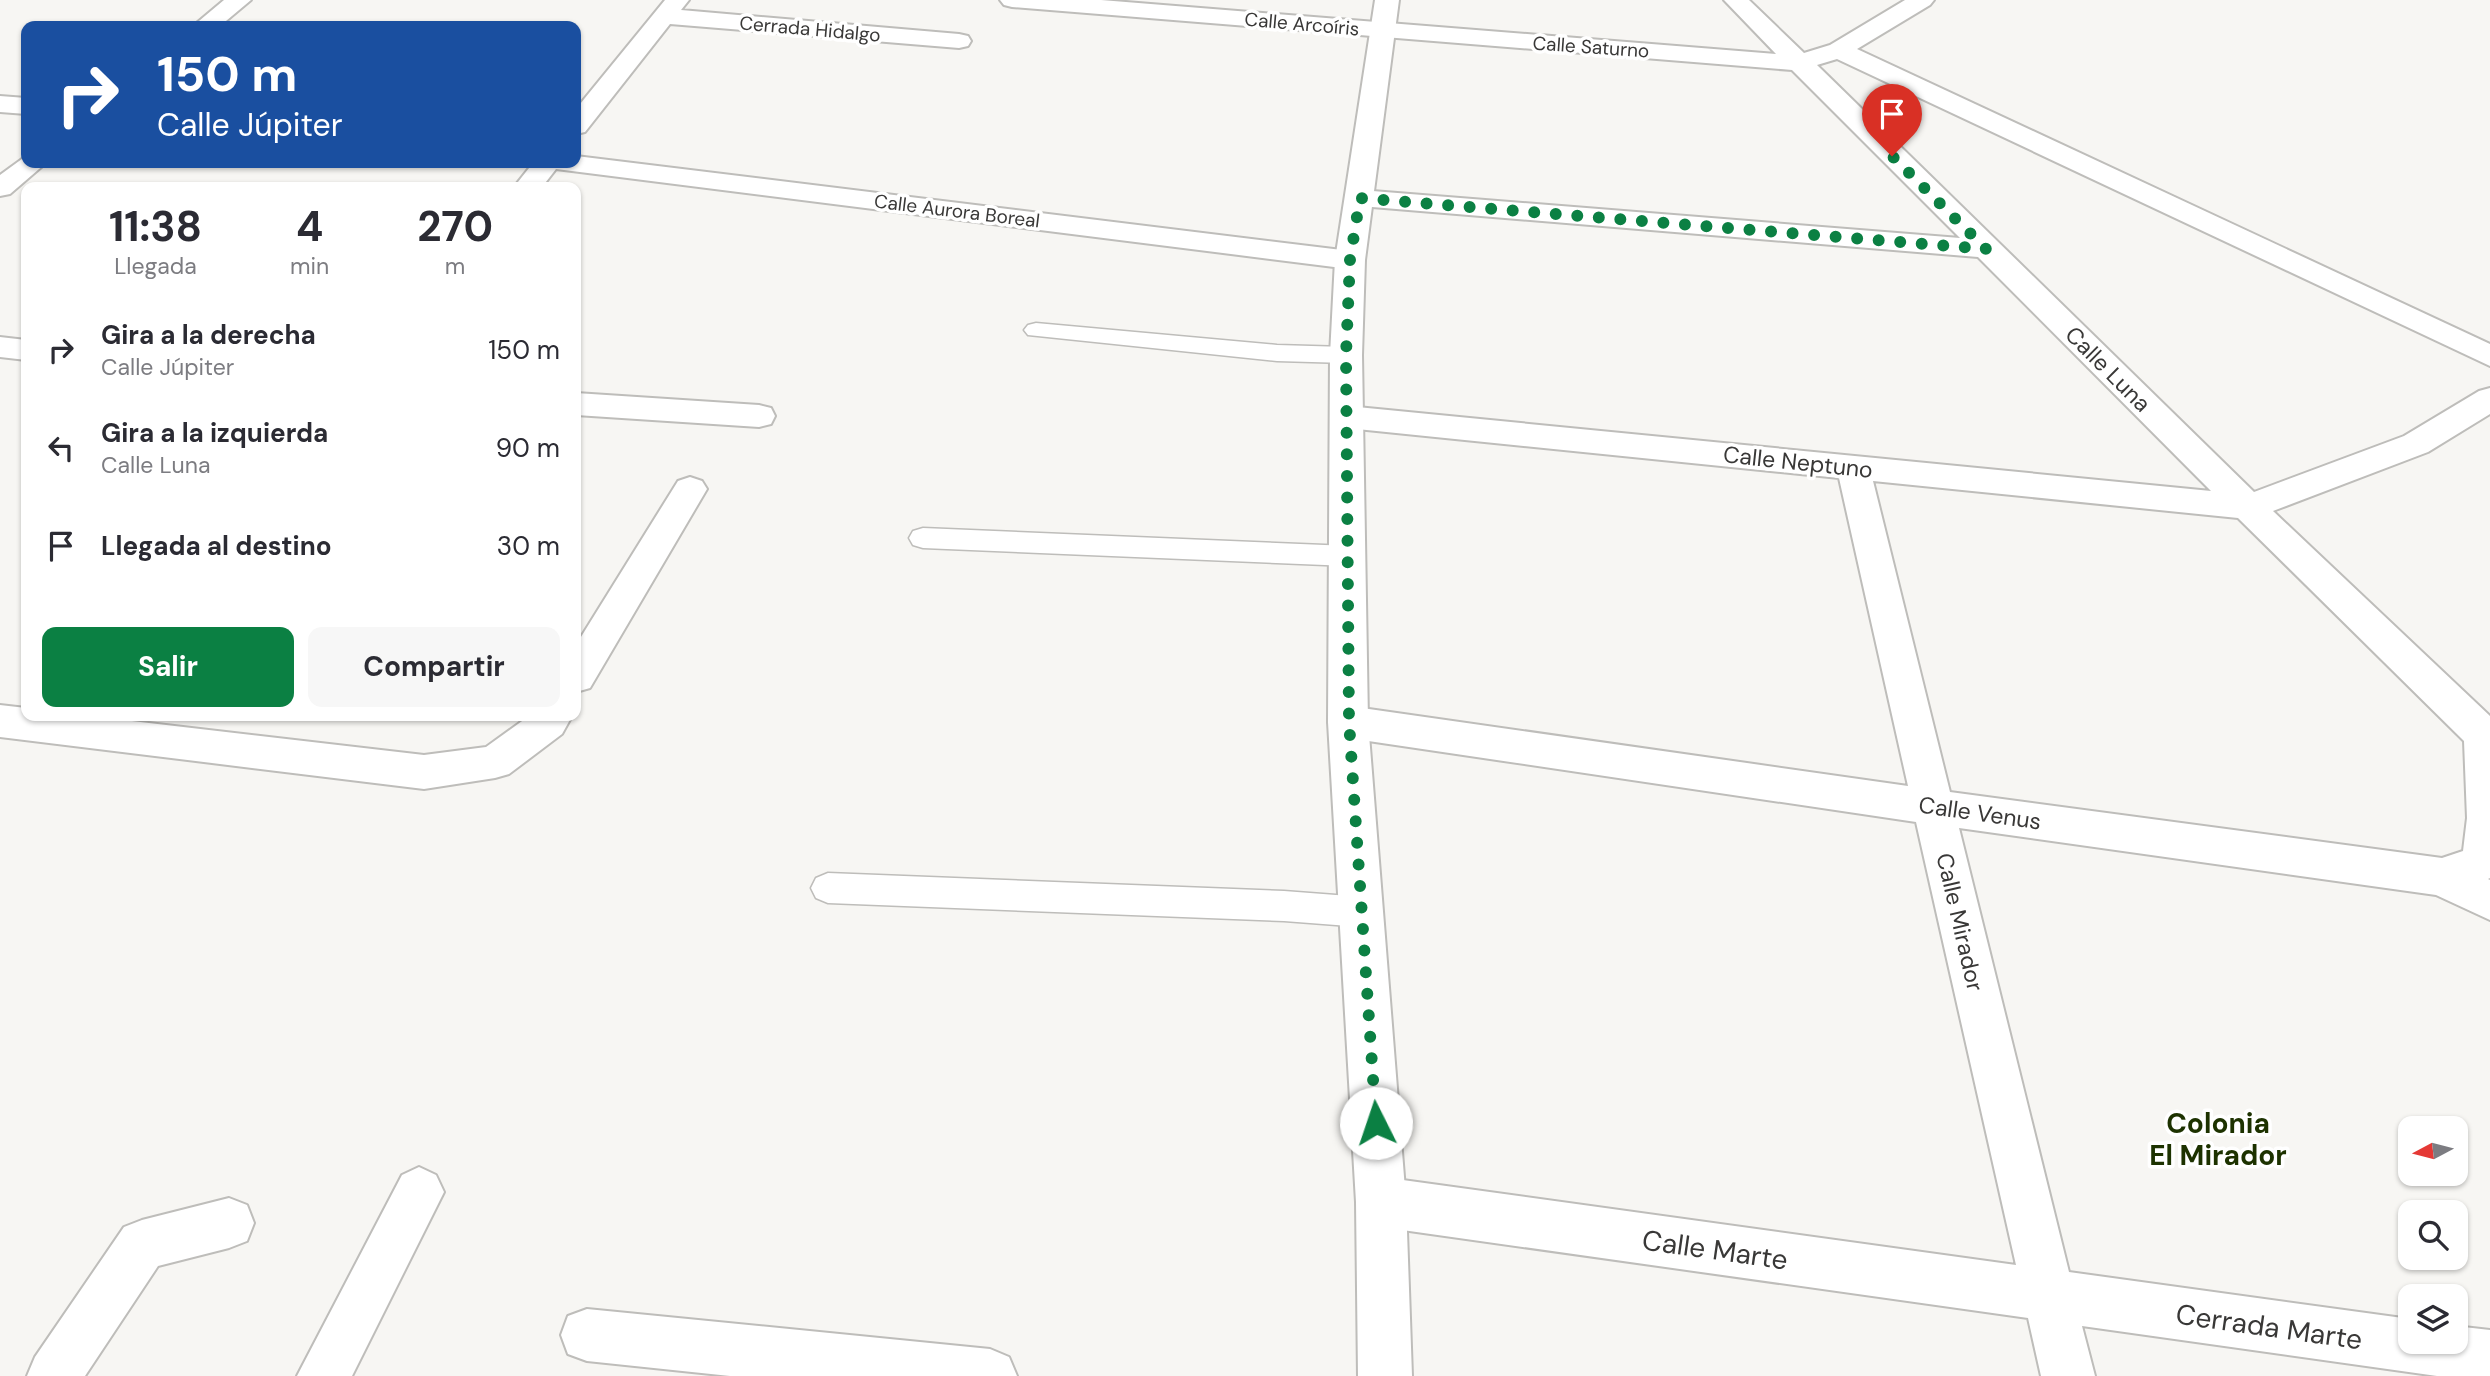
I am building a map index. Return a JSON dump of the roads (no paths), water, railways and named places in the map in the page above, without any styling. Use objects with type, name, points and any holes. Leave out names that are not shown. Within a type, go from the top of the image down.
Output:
[{"type":"street","points":[[212,21],[239,0]]},
{"type":"street","name":"Calle Arcoíris","points":[[1012,0],[1385,15]]},
{"type":"street","name":"Calle Luna","points":[[1736,0],[2248,507],[2487,734]]},
{"type":"street","points":[[1799,63],[1839,50],[1922,0]]},
{"type":"street","points":[[581,120],[669,8]]},
{"type":"street","name":"Cerrada Hidalgo","points":[[669,8],[959,41]]},
{"type":"street","points":[[1385,15],[1350,260],[1346,355],[1349,722],[1381,1202],[1385,1376]]},
{"type":"street","name":"Calle Saturno","points":[[1385,15],[1799,63]]},
{"type":"street","points":[[1839,50],[2490,356]]},
{"type":"street","points":[[0,104],[21,106]]},
{"type":"street","name":"Calle Aurora Boreal","points":[[581,165],[1350,260]]},
{"type":"street","points":[[0,188],[26,168]]},
{"type":"street","points":[[532,182],[543,168]]},
{"type":"street","points":[[1360,198],[1986,249]]},
{"type":"street","points":[[0,347],[21,349]]},
{"type":"street","points":[[2248,507],[2416,444],[2490,399]]},
{"type":"street","points":[[581,404],[759,416]]},
{"type":"street","name":"Calle Neptuno","points":[[1347,417],[2248,507]]},
{"type":"street","name":"Calle Mirador","points":[[1853,467],[2068,1376]]},
{"type":"street","points":[[581,669],[690,489]]},
{"type":"street","points":[[0,721],[91,724],[424,772],[495,762],[549,721]]},
{"type":"street","name":"Calle Venus","points":[[1349,722],[1933,807],[2442,877],[2483,862],[2488,818],[2487,734]]},
{"type":"street","points":[[2442,877],[2490,901]]},
{"type":"street","points":[[324,1376],[419,1192]]},
{"type":"street","name":"Calle Marte","points":[[1381,1202],[2049,1297]]},
{"type":"street","points":[[54,1376],[142,1245],[229,1223]]},
{"type":"street","name":"Cerrada Marte","points":[[2049,1297],[2490,1357]]},
{"type":"street","points":[[587,1335],[990,1376]]},
{"type":"lane","points":[[1036,330],[1277,353],[1346,355]]},
{"type":"lane","points":[[923,538],[1349,556]]},
{"type":"lane","points":[[828,888],[1257,905],[1362,912]]},
{"type":"district","name":"Colonia El Mirador","points":[[2218,1139]]}]
